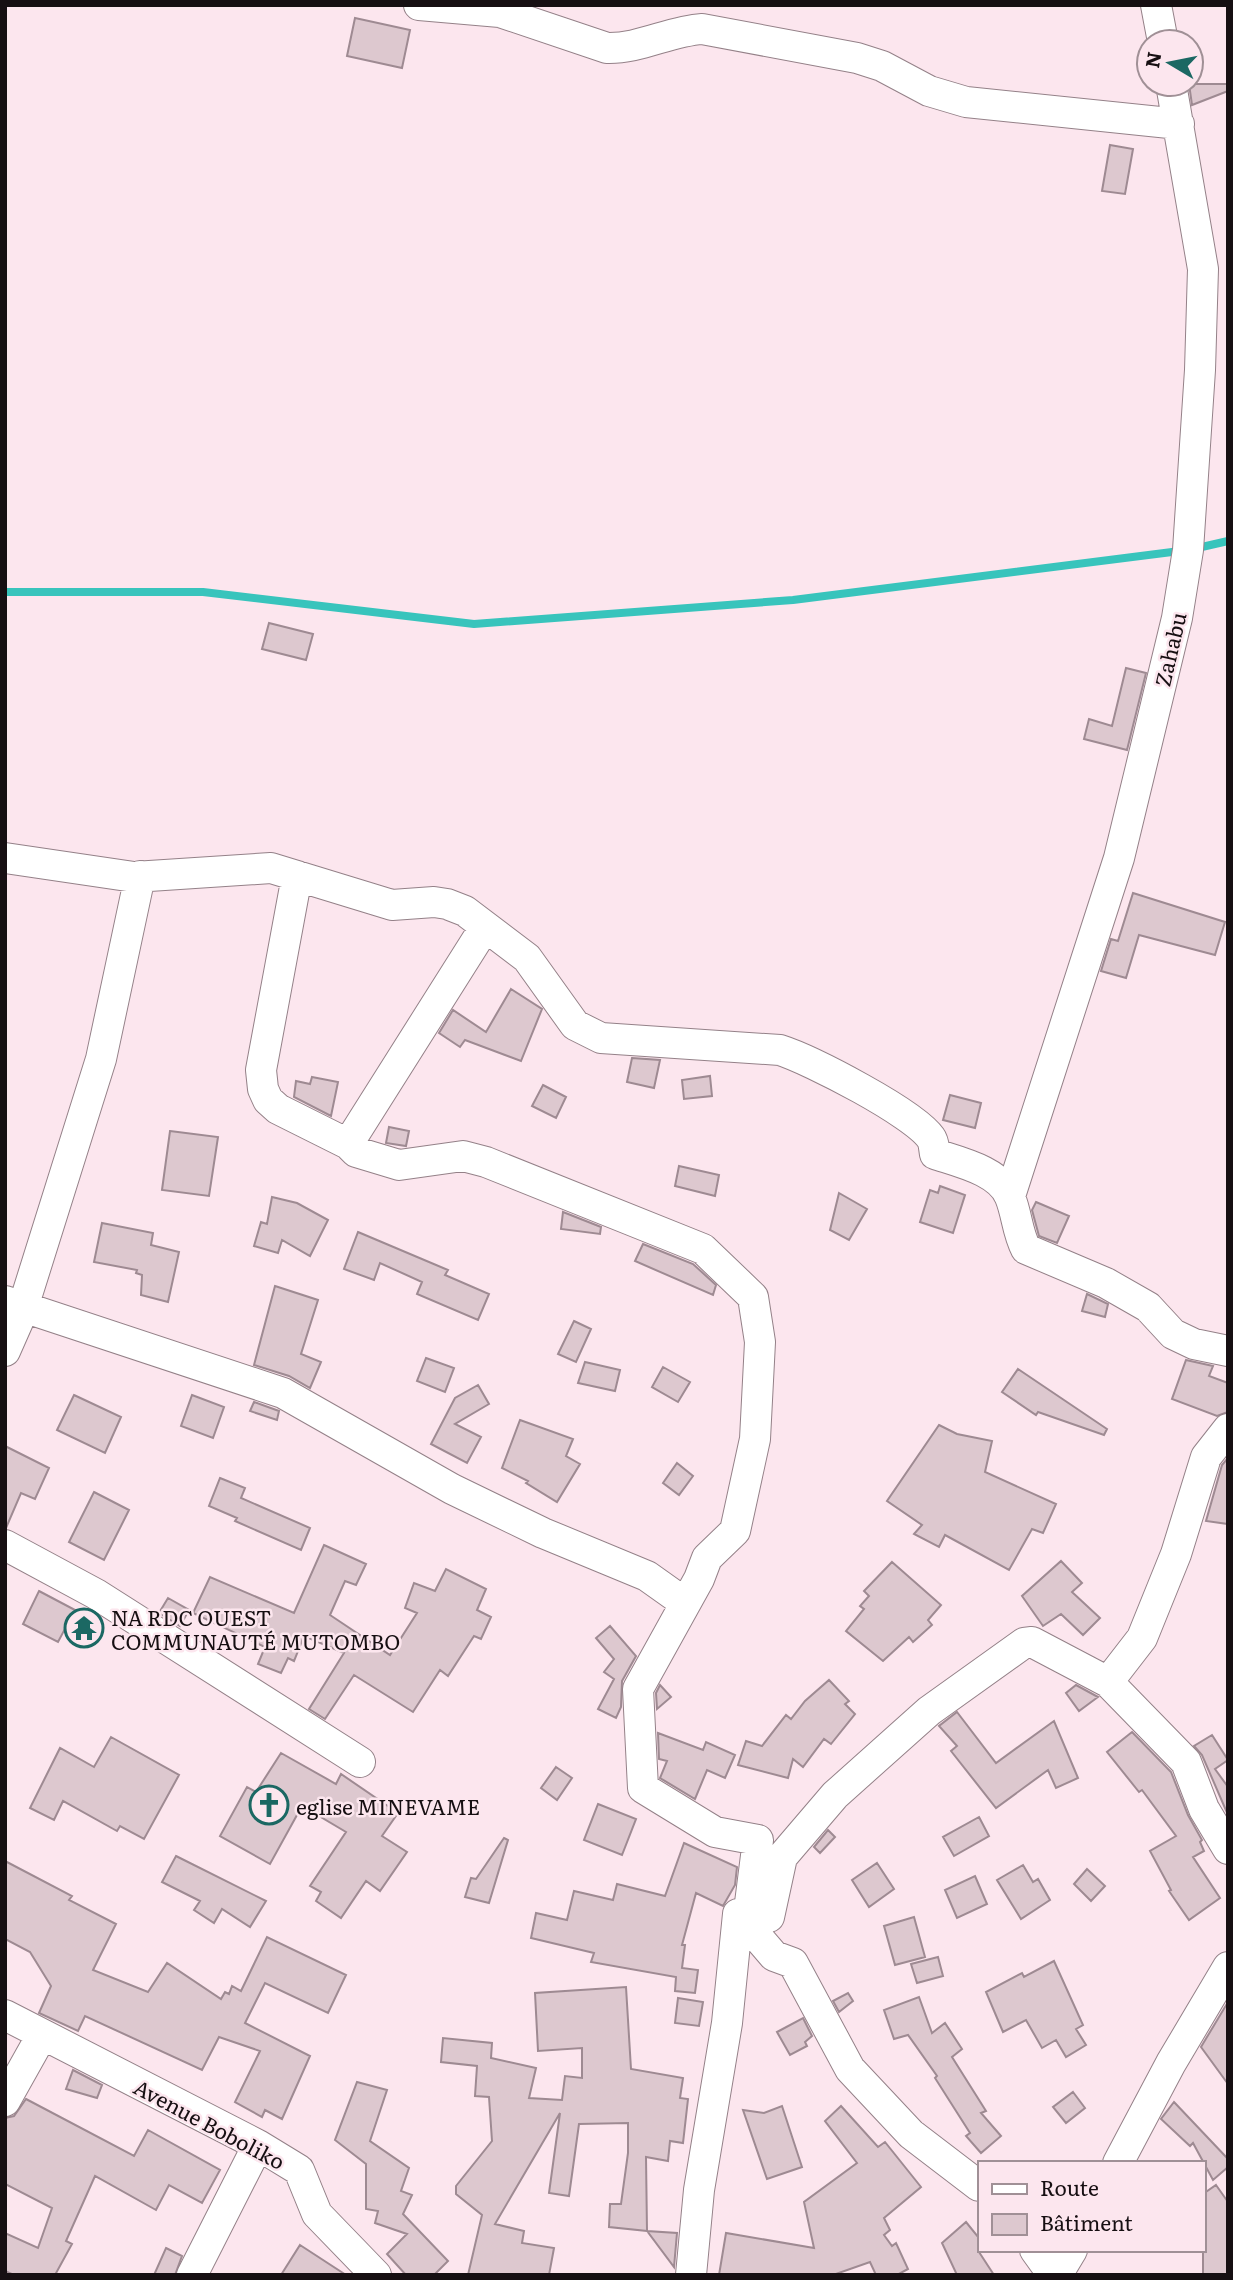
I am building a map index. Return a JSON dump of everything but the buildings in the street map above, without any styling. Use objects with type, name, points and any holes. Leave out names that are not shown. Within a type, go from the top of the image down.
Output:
[{"type":"street","points":[[419,5],[500,12],[607,48],[621,48],[682,30],[702,29],[857,58],[883,66],[929,91],[966,102],[1179,124]]},
{"type":"street","points":[[1156,5],[1160,28]]},
{"type":"street","name":"Zahabu","points":[[1010,1196],[1119,858],[1177,618],[1188,551],[1200,370],[1203,269],[1174,98]]},
{"type":"street","points":[[5,858],[140,876],[246,867],[271,868],[392,905],[434,902],[465,911],[527,958],[549,985],[566,1015],[586,1032],[601,1038],[780,1050],[803,1058],[896,1111],[932,1138],[935,1154],[999,1181],[1010,1196],[1026,1249],[1107,1283],[1147,1307],[1173,1334],[1194,1344],[1228,1351]]},
{"type":"street","points":[[5,1351],[14,1304],[101,1059],[140,876]]},
{"type":"street","points":[[297,876],[261,1070],[263,1089],[268,1100],[278,1109],[348,1144],[356,1152],[399,1165],[463,1156],[486,1162],[703,1249],[754,1297],[760,1342],[755,1439],[735,1531],[707,1558],[638,1689],[643,1788],[715,1832],[758,1840],[749,1911],[769,1917],[782,1857],[835,1795],[929,1710],[1024,1643],[1032,1642],[1108,1682],[1186,1762],[1204,1809],[1228,1849]]},
{"type":"street","points":[[348,1144],[485,927]]},
{"type":"street","points":[[14,1304],[282,1393],[452,1489],[530,1527],[647,1576],[685,1603]]},
{"type":"street","points":[[1108,1682],[1142,1638],[1176,1554],[1206,1457],[1228,1429]]},
{"type":"street","points":[[5,1545],[96,1594],[360,1762]]},
{"type":"street","points":[[691,2275],[699,2190],[727,2023],[738,1914],[774,1956],[793,1964],[850,2068],[911,2134],[978,2185]]},
{"type":"street","points":[[1119,2161],[1197,2017],[1228,1967]]},
{"type":"street","name":"Avenue Boboliko","points":[[5,2015],[258,2145],[299,2170],[317,2214],[376,2275]]},
{"type":"street","points":[[5,2101],[42,2035]]},
{"type":"street","points":[[192,2275],[258,2145]]},
{"type":"street","points":[[1037,2252],[1055,2275],[1071,2252]]},
{"type":"waterway","points":[[1193,549],[1228,541]]},
{"type":"waterway","points":[[5,592],[203,592],[474,624],[793,600],[1180,551]]},
{"type":"place","name":"NA RDC OUEST COMMUNAUTÉ MUTOMBO","points":[[84,1628]]},
{"type":"place","name":"eglise MINEVAME","points":[[269,1805]]}]
